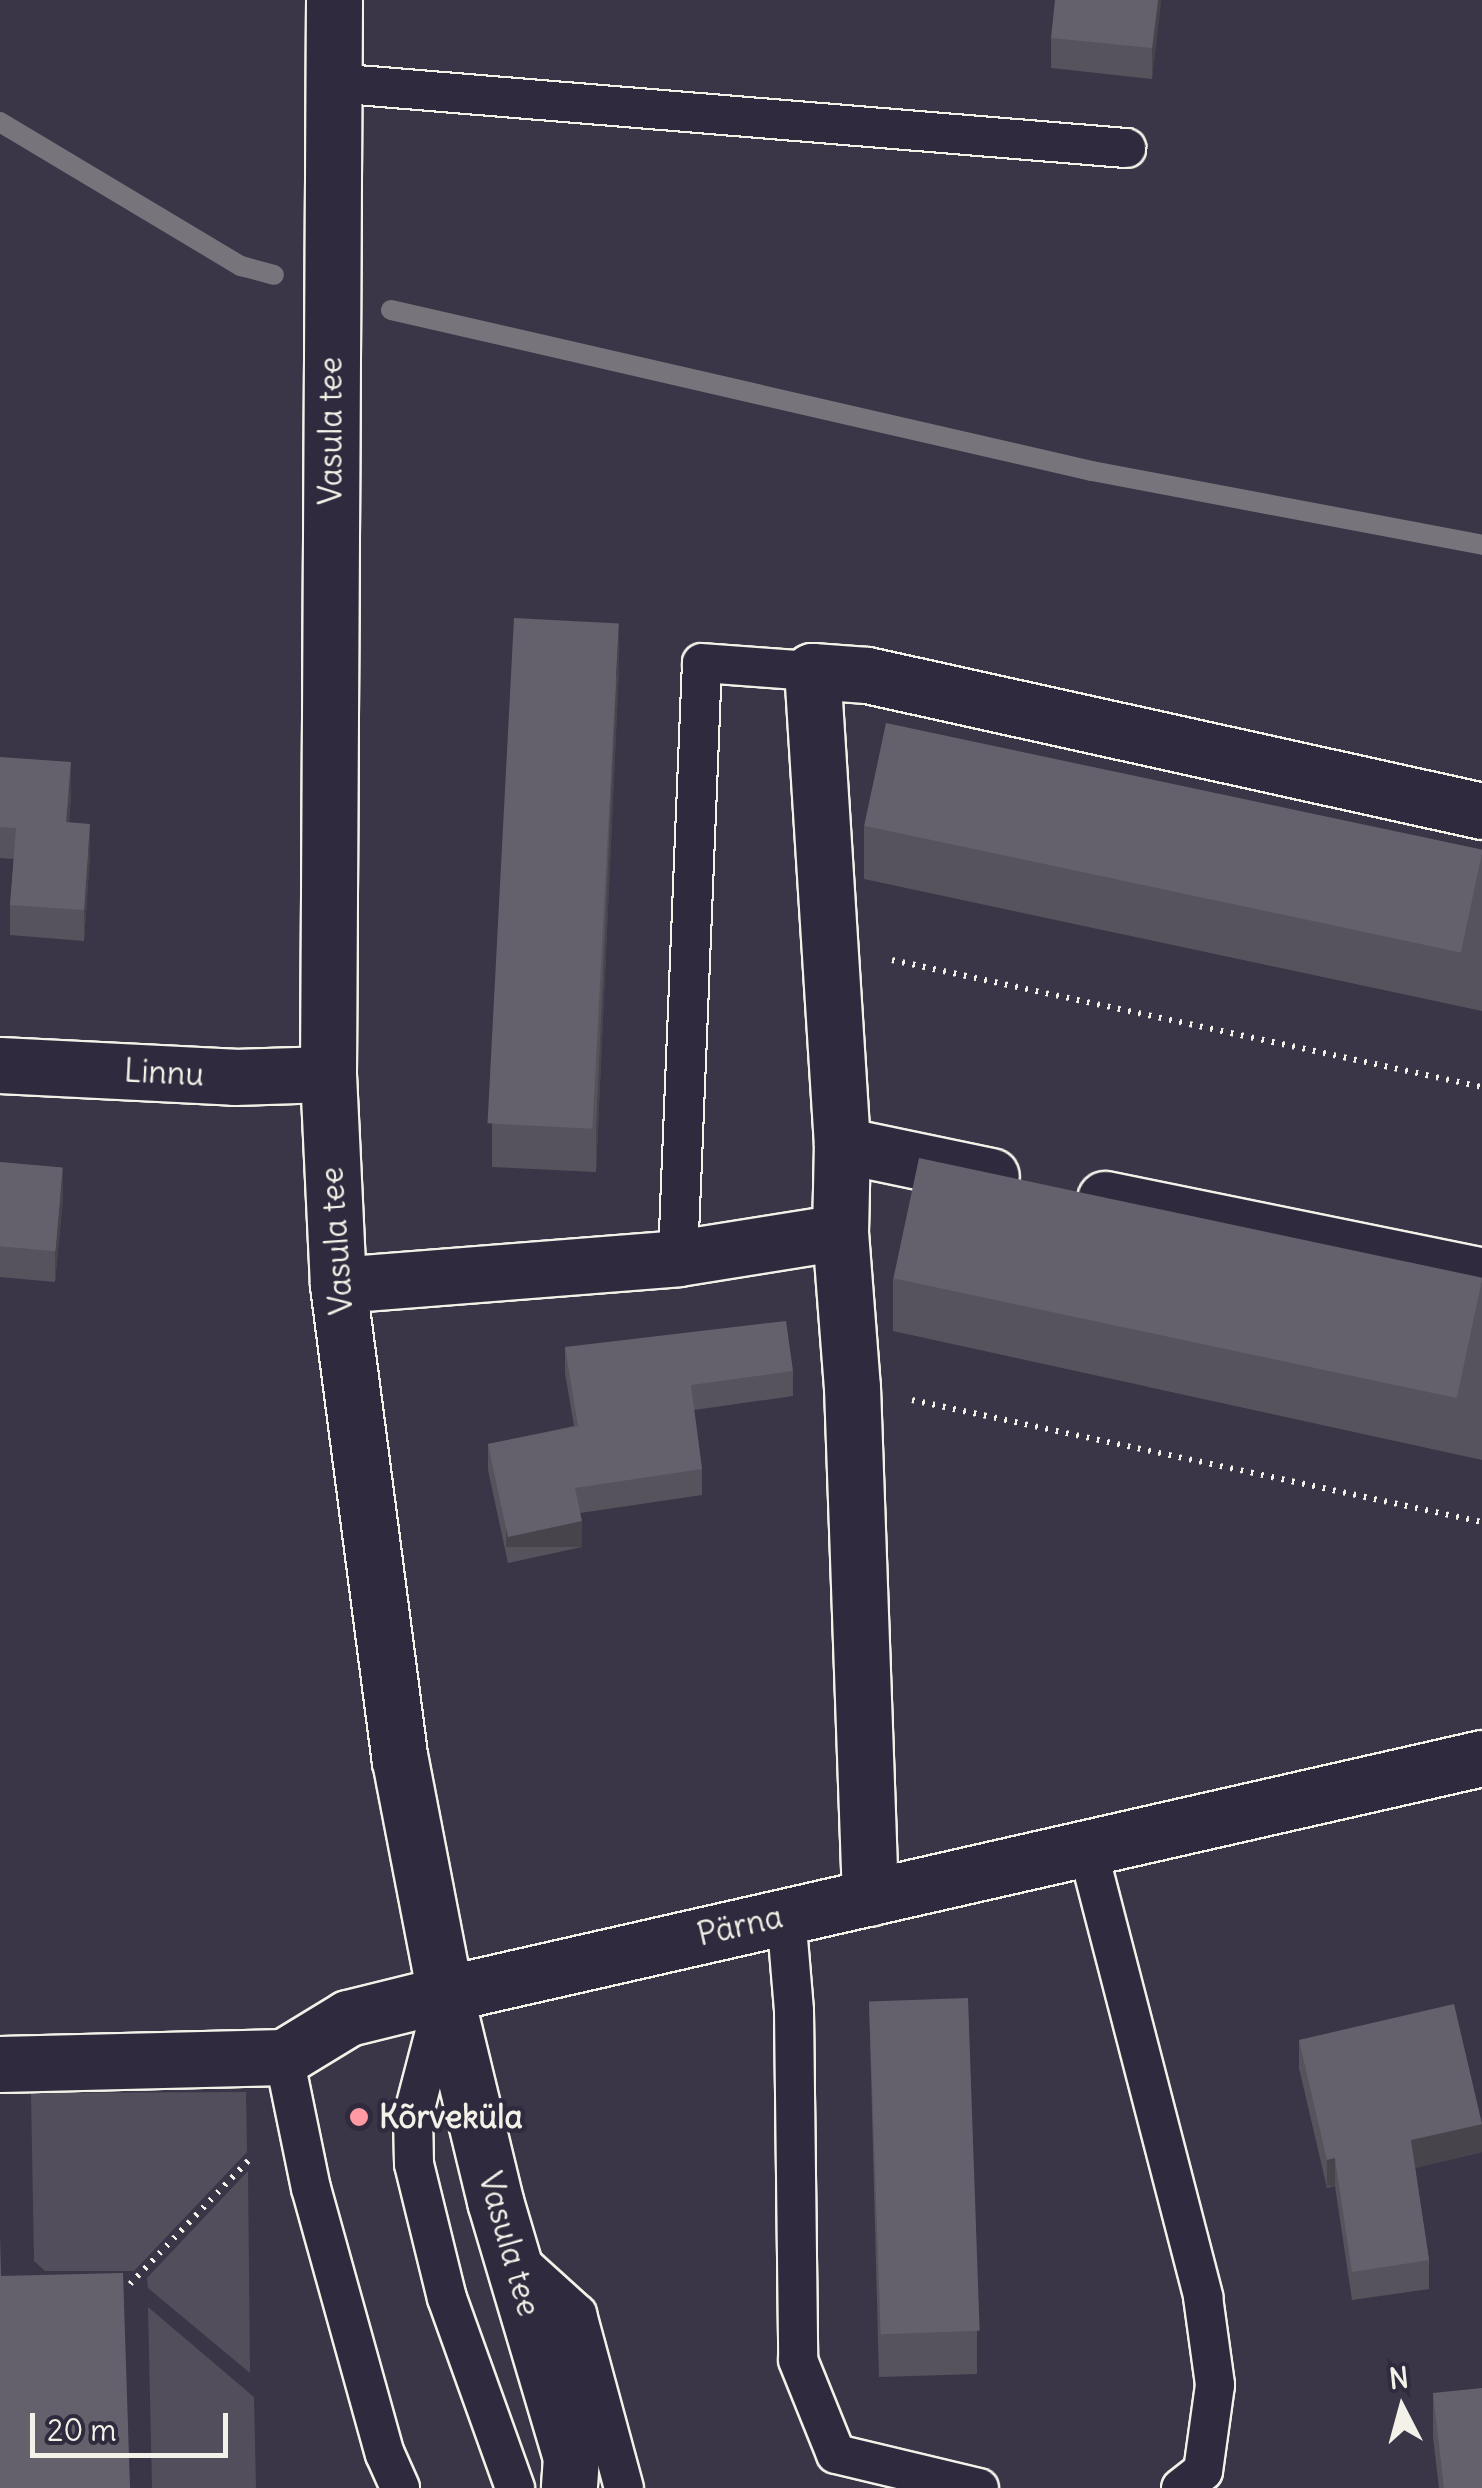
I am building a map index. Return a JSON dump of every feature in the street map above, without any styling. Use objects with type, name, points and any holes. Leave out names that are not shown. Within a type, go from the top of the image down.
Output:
[{"type":"street","name":"Vasula tee","points":[[334,0],[328,1074],[338,1285],[397,1740],[445,1994],[511,2254],[579,2478]]},
{"type":"street","points":[[870,1898],[852,1387],[840,1232],[842,1145],[812,671],[868,675],[1482,811]]},
{"type":"street","name":"Linnu","points":[[0,1065],[234,1077],[328,1074]]},
{"type":"street","points":[[842,1145],[1482,1276]]},
{"type":"street","points":[[338,1285],[678,1258],[840,1232]]},
{"type":"street","name":"Pärna","points":[[0,2064],[284,2057],[348,2018],[1482,1758]]},
{"type":"lane","points":[[333,83],[1126,148]]},
{"type":"lane","points":[[678,1258],[702,662],[812,671]]},
{"type":"lane","points":[[1087,1847],[1203,2297],[1215,2385],[1203,2471],[1182,2488]]},
{"type":"lane","points":[[786,1915],[794,2011],[798,2360],[836,2454],[979,2488]]},
{"type":"lane","points":[[445,1994],[413,2116],[414,2164],[447,2298],[514,2488]]},
{"type":"lane","points":[[284,2057],[295,2113],[380,2436],[400,2488]]},
{"type":"lane","points":[[511,2254],[576,2314],[624,2488]]},
{"type":"path","points":[[827,946],[1482,1087]]},
{"type":"path","points":[[852,1387],[1482,1522]]},
{"type":"path","points":[[130,2284],[295,2113]]},
{"type":"shaded area","points":[[246,2092],[247,2152],[134,2271],[45,2271],[34,2261],[31,2093]]},
{"type":"shaded area","points":[[248,2171],[250,2373],[148,2288],[147,2278]]},
{"type":"shaded area","points":[[148,2307],[254,2397],[256,2488],[152,2488]]},
{"type":"building","points":[[1055,0],[1158,0],[1152,48],[1051,38]]},
{"type":"building","points":[[514,618],[619,623],[592,1129],[488,1123]]},
{"type":"building","points":[[886,723],[1482,850],[1461,953],[864,826]]},
{"type":"building","points":[[0,757],[71,762],[66,822],[90,824],[84,910],[10,905],[16,828],[0,827]]},
{"type":"building","points":[[919,1158],[1482,1278],[1457,1398],[893,1278]]},
{"type":"building","points":[[0,1162],[63,1167],[55,1251],[0,1246]]},
{"type":"building","points":[[786,1321],[793,1371],[691,1385],[702,1469],[575,1488],[582,1521],[508,1537],[488,1444],[578,1426],[565,1347]]},
{"type":"building","points":[[968,1998],[980,2331],[881,2334],[869,2001]]},
{"type":"building","points":[[1454,2004],[1482,2124],[1411,2140],[1429,2260],[1352,2272],[1335,2158],[1327,2160],[1299,2040]]},
{"type":"building","points":[[0,2237],[1,2276],[123,2273],[130,2488],[0,2488]]},
{"type":"building","points":[[1482,2388],[1482,2488],[1444,2488],[1433,2393]]},
{"type":"waterway","points":[[0,122],[241,266],[274,275]]},
{"type":"waterway","points":[[391,310],[1092,471],[1482,545]]},
{"type":"place","name":"Kõrveküla","points":[[359,2117]]}]
